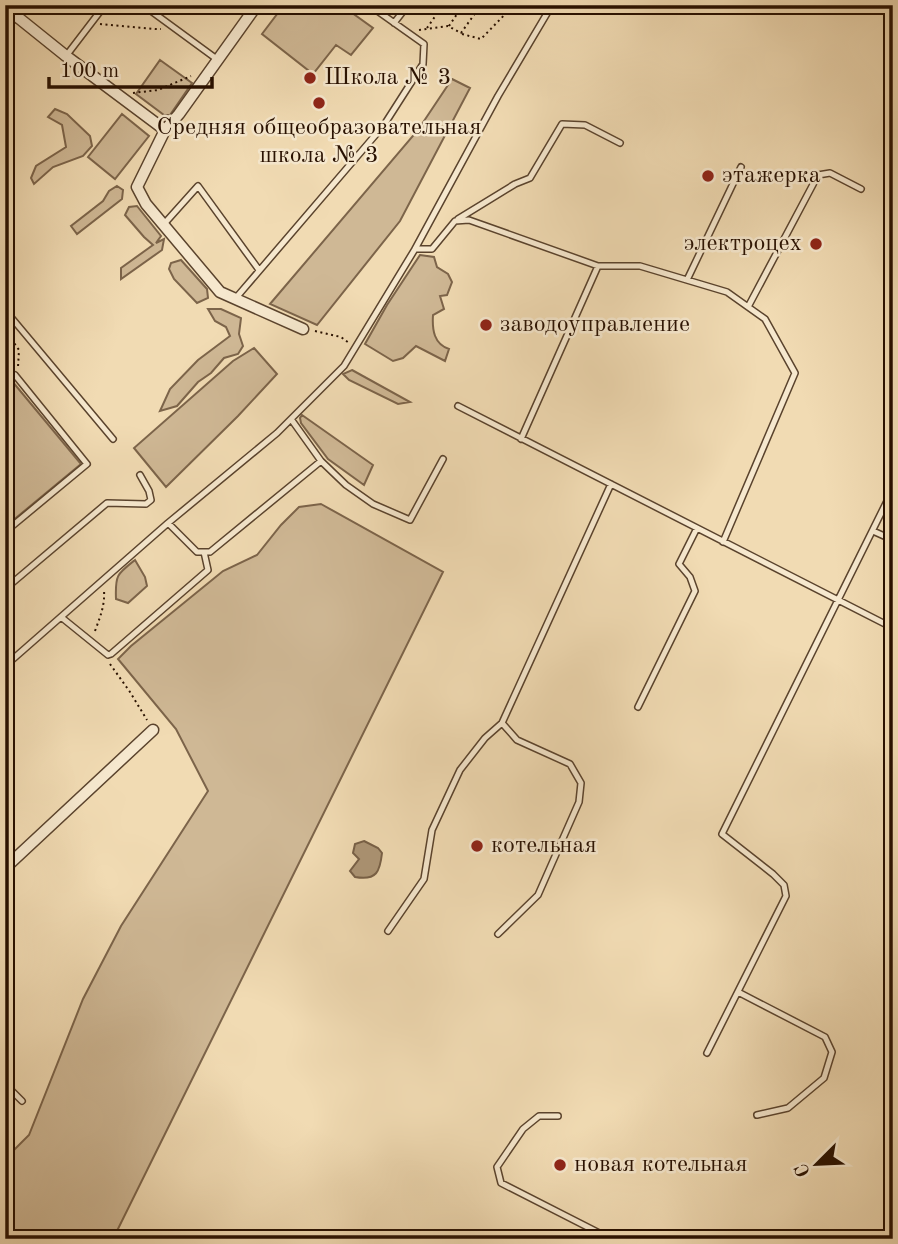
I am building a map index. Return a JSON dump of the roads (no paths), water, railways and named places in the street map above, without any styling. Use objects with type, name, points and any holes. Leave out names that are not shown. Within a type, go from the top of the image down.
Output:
[{"type":"street","points":[[257,5],[165,130],[137,187],[146,204],[220,292],[303,329]]},
{"type":"street","points":[[5,27],[14,9],[66,56],[165,130]]},
{"type":"street","points":[[5,868],[153,730]]},
{"type":"lane","points":[[66,56],[105,5]]},
{"type":"lane","points":[[149,5],[147,9],[218,60]]},
{"type":"lane","points":[[235,299],[384,125],[423,64],[425,44],[369,5]]},
{"type":"lane","points":[[394,23],[408,5]]},
{"type":"lane","points":[[5,666],[168,523],[277,433],[344,366],[415,249],[498,96],[552,5]]},
{"type":"lane","points":[[415,249],[432,249],[455,221],[515,184],[530,178],[562,124],[585,125],[620,143]]},
{"type":"lane","points":[[687,280],[741,167]]},
{"type":"lane","points":[[748,307],[818,175],[830,173],[861,190]]},
{"type":"lane","points":[[163,225],[198,187],[259,270]]},
{"type":"lane","points":[[455,221],[469,220],[598,266],[640,266],[727,292],[765,319],[795,373],[723,541]]},
{"type":"lane","points":[[521,439],[598,266]]},
{"type":"lane","points":[[5,310],[113,439]]},
{"type":"lane","points":[[5,383],[15,375],[87,464],[5,532]]},
{"type":"lane","points":[[458,407],[893,628]]},
{"type":"lane","points":[[291,419],[321,461],[346,485],[373,504],[410,520],[443,459]]},
{"type":"lane","points":[[168,523],[197,552],[211,552],[321,461]]},
{"type":"lane","points":[[5,590],[107,503],[146,504],[151,500],[140,475]]},
{"type":"lane","points":[[388,931],[424,879],[432,830],[460,770],[485,738],[502,723],[611,484]]},
{"type":"lane","points":[[707,1053],[786,896],[784,885],[773,874],[722,834],[893,489]]},
{"type":"lane","points":[[638,706],[695,591],[690,577],[678,564],[697,528]]},
{"type":"lane","points":[[873,531],[893,541]]},
{"type":"lane","points":[[61,617],[108,655],[111,654],[208,570],[204,552]]},
{"type":"lane","points":[[498,934],[538,895],[579,802],[580,783],[570,764],[517,740],[502,723]]},
{"type":"lane","points":[[738,992],[825,1037],[832,1052],[824,1078],[788,1108],[757,1115]]},
{"type":"lane","points":[[5,1084],[22,1101]]},
{"type":"lane","points":[[558,1116],[539,1116],[523,1129],[497,1167],[501,1182],[611,1239]]},
{"type":"place","name":"Школа № 3","points":[[310,78]]},
{"type":"place","name":"Средняя общеобразовательная школа № 3","points":[[319,103]]},
{"type":"place","name":"этажерка","points":[[708,176]]},
{"type":"place","name":"электроцех","points":[[816,244]]},
{"type":"place","name":"заводоуправление","points":[[486,325]]},
{"type":"place","name":"котельная","points":[[477,846]]},
{"type":"place","name":"новая котельная","points":[[560,1165]]}]
